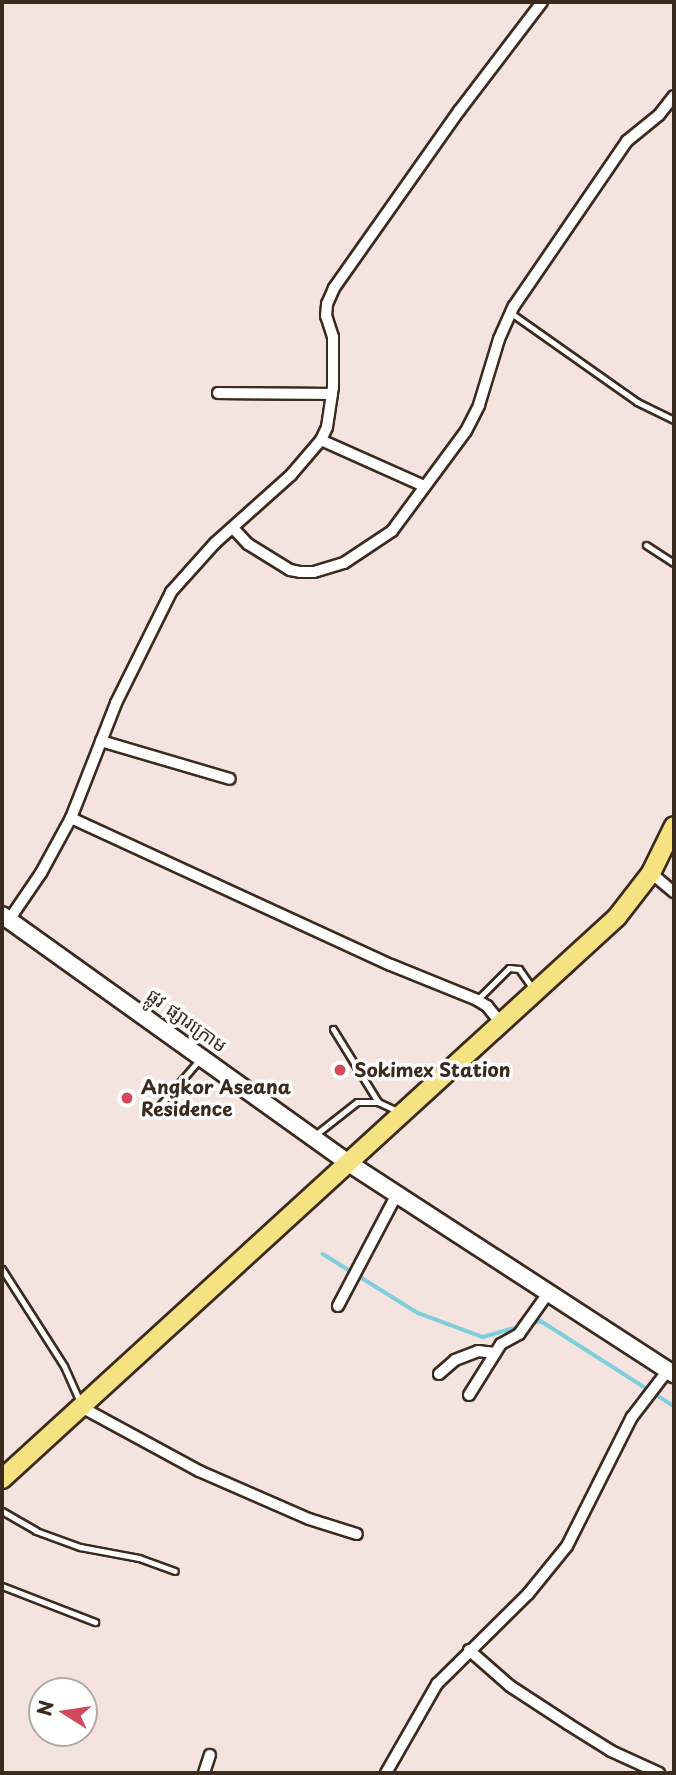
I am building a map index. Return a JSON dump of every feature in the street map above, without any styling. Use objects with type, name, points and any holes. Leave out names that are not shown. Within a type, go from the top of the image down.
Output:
[{"type":"highway","points":[[2,1479],[83,1408],[347,1161],[617,917],[651,873],[674,826]]},
{"type":"main road","name":"ផ្លូវ ផ្សារក្រោម","points":[[6,917],[347,1161],[549,1292],[667,1375]]},
{"type":"street","points":[[6,917],[41,873],[71,818],[87,784],[101,741],[171,592],[215,543],[291,475],[321,440],[327,427],[332,394],[333,337],[326,316],[327,304],[334,288],[458,111],[542,2]]},
{"type":"street","points":[[233,528],[248,544],[290,570],[314,572],[344,563],[377,544],[392,531],[466,431],[479,405],[511,313],[627,141],[659,115],[674,96]]},
{"type":"street","points":[[218,393],[332,394]]},
{"type":"street","points":[[321,440],[424,486]]},
{"type":"street","points":[[101,741],[230,779]]},
{"type":"street","points":[[71,818],[391,965],[477,1000],[487,1006],[500,1022]]},
{"type":"street","points":[[651,873],[674,892]]},
{"type":"street","points":[[338,1306],[397,1194]]},
{"type":"street","points":[[469,1395],[501,1345],[526,1325],[549,1292]]},
{"type":"street","points":[[439,1374],[455,1360],[478,1351],[495,1353]]},
{"type":"street","points":[[386,1773],[438,1684],[469,1650],[528,1594],[567,1546],[621,1438],[643,1401],[667,1375]]},
{"type":"street","points":[[83,1408],[199,1471],[309,1519],[357,1534]]},
{"type":"street","points":[[469,1650],[510,1686],[611,1751],[656,1773]]},
{"type":"street","points":[[204,1773],[210,1755]]},
{"type":"lane","points":[[511,313],[637,402],[674,420]]},
{"type":"lane","points":[[646,545],[674,563]]},
{"type":"lane","points":[[477,1000],[509,968],[519,969],[535,991]]},
{"type":"lane","points":[[333,1029],[378,1101]]},
{"type":"lane","points":[[156,1110],[202,1057]]},
{"type":"lane","points":[[313,1137],[346,1107],[357,1102],[378,1101],[402,1113]]},
{"type":"lane","points":[[2,1269],[64,1366],[83,1408]]},
{"type":"lane","points":[[2,1511],[36,1531],[80,1547],[139,1558],[175,1571]]},
{"type":"lane","points":[[2,1586],[95,1622]]},
{"type":"waterway","points":[[323,1254],[418,1313],[483,1337],[519,1327]]},
{"type":"waterway","points":[[530,1324],[541,1321],[674,1406]]},
{"type":"place","name":"Sokimex Station","points":[[340,1070]]},
{"type":"place","name":"Angkor Aseana Residence","points":[[127,1098]]}]
